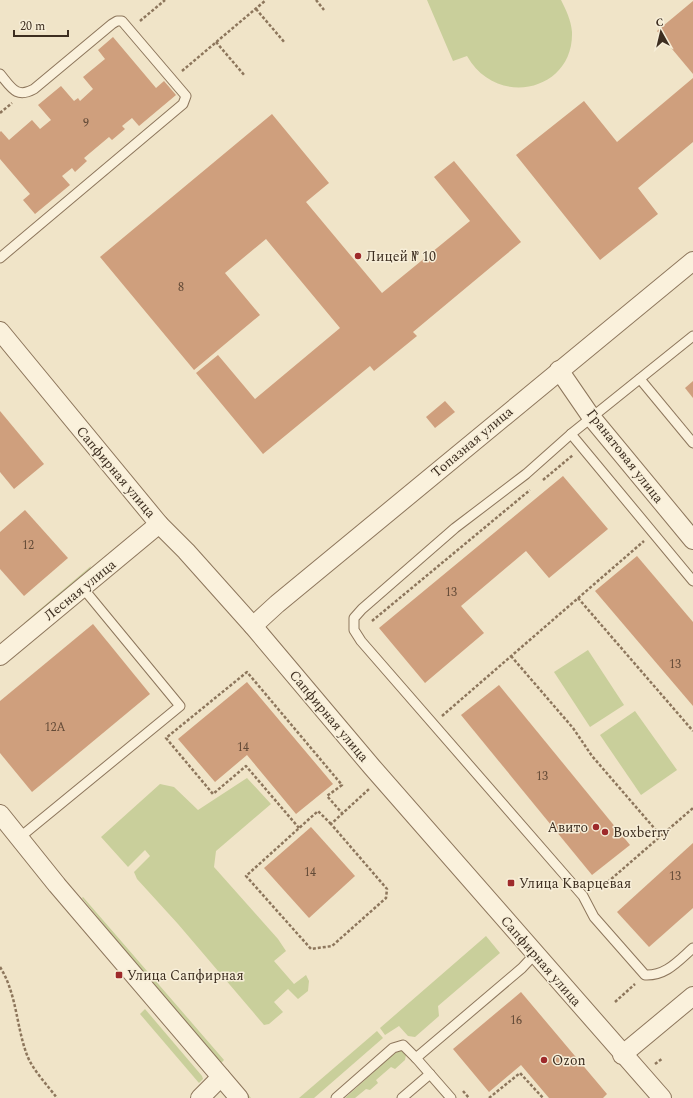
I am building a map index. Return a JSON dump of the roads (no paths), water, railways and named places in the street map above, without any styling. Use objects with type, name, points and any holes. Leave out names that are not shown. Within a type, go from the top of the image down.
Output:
[{"type":"street","name":"Топазная улица","points":[[253,626],[277,604],[559,370],[693,261]]},
{"type":"street","name":"Сапфирная улица","points":[[0,331],[159,524],[253,626],[367,761],[622,1055],[662,1098]]},
{"type":"street","name":"Гранатовая улица","points":[[559,370],[592,418],[693,540]]},
{"type":"street","name":"Лесная улица","points":[[0,656],[159,524]]},
{"type":"street","points":[[0,814],[62,891],[239,1098]]},
{"type":"street","points":[[622,1055],[693,996]]},
{"type":"street","points":[[200,1098],[221,1077]]},
{"type":"lane","points":[[0,74],[12,89],[19,93],[26,94],[117,21],[122,22],[130,29],[186,96],[182,104],[0,258]]},
{"type":"lane","points":[[693,336],[571,434],[526,474],[455,528],[362,608],[354,618],[354,630],[356,634],[583,896],[594,917],[646,975],[657,976],[668,969],[693,948]]},
{"type":"lane","points":[[640,379],[693,443]]},
{"type":"lane","points":[[571,434],[693,580]]},
{"type":"lane","points":[[19,838],[180,706],[82,587]]},
{"type":"lane","points":[[416,1058],[522,968],[535,954]]},
{"type":"lane","points":[[336,1098],[393,1048],[403,1045],[451,1098]]},
{"type":"lane","points":[[402,1098],[430,1074]]},
{"type":"place","name":"Лицей № 10","points":[[358,256]]},
{"type":"place","name":"Авито","points":[[596,827]]},
{"type":"place","name":"Boxberry","points":[[605,832]]},
{"type":"place","name":"Улица Кварцевая","points":[[511,883]]},
{"type":"place","name":"Улица Сапфирная","points":[[119,975]]},
{"type":"place","name":"Ozon","points":[[544,1060]]}]
